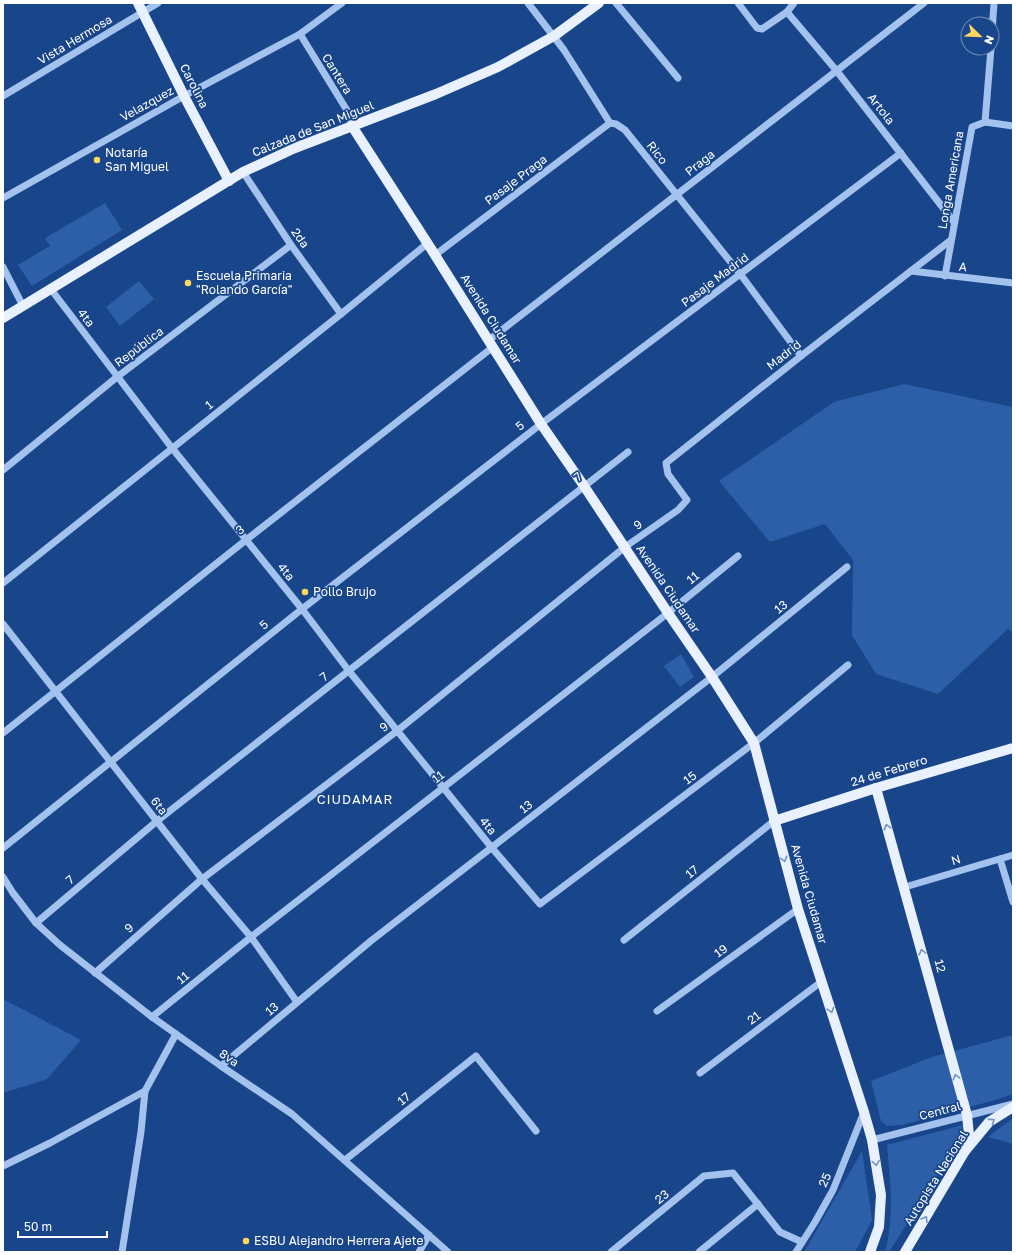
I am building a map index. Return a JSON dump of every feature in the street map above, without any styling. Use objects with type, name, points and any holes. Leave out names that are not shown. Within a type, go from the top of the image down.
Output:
[{"type":"main road","name":"Calzada de San Miguel","points":[[3,318],[50,288],[243,172],[295,148],[436,94],[498,67],[554,36],[600,3]]},
{"type":"main road","name":"Carolina","points":[[140,8],[229,181]]},
{"type":"main road","name":"Avenida Ciudamar","points":[[352,126],[436,255],[541,424],[712,677],[754,743],[798,909],[864,1112]]},
{"type":"main road","name":"24 de Febrero","points":[[774,821],[876,788],[1013,748]]},
{"type":"main road","name":"12","points":[[876,788],[905,887],[967,1115],[968,1135],[965,1151]]},
{"type":"main road","name":"Autopista Nacional","points":[[905,1252],[965,1151],[988,1122],[1013,1107]]},
{"type":"main road","points":[[864,1112],[872,1140],[881,1195],[879,1227],[870,1252]]},
{"type":"street","name":"Vista Hermosa","points":[[3,96],[140,8],[158,3]]},
{"type":"street","name":"Velazquez","points":[[3,198],[184,96],[300,34],[342,3]]},
{"type":"street","points":[[528,3],[564,50],[610,123]]},
{"type":"street","points":[[616,3],[678,78]]},
{"type":"street","points":[[738,3],[759,29],[787,12],[794,3]]},
{"type":"street","name":"Praga","points":[[491,344],[676,195],[924,3]]},
{"type":"street","points":[[993,16],[994,3]]},
{"type":"street","name":"Artola","points":[[787,12],[836,70],[954,222]]},
{"type":"street","name":"Cantera","points":[[300,34],[348,112],[352,126]]},
{"type":"street","points":[[990,56],[985,122],[1013,126]]},
{"type":"street","name":"Longa Americana","points":[[945,276],[972,127],[985,122]]},
{"type":"street","name":"Rico","points":[[610,123],[616,124],[626,130],[676,195],[741,275],[801,356]]},
{"type":"street","name":"Pasaje Praga","points":[[436,255],[610,123]]},
{"type":"street","name":"Pasaje Madrid","points":[[541,424],[741,275],[901,153]]},
{"type":"street","name":"2da","points":[[243,172],[291,245],[341,314]]},
{"type":"street","name":"Madrid","points":[[687,500],[668,474],[666,463],[951,240]]},
{"type":"street","name":"1","points":[[3,583],[428,243]]},
{"type":"street","name":"República","points":[[3,470],[117,377],[291,245]]},
{"type":"street","points":[[3,267],[23,306]]},
{"type":"street","name":"A","points":[[911,271],[1013,283]]},
{"type":"street","name":"4ta","points":[[50,288],[172,448],[302,609],[349,671],[492,848],[540,904]]},
{"type":"street","name":"3","points":[[3,733],[491,344]]},
{"type":"street","name":"5","points":[[3,848],[302,609],[541,424]]},
{"type":"street","name":"7","points":[[36,923],[157,821],[628,452]]},
{"type":"street","name":"9","points":[[95,973],[202,879],[397,731],[625,547],[678,510],[687,500]]},
{"type":"street","name":"11","points":[[152,1017],[251,937],[668,613],[738,556]]},
{"type":"street","name":"13","points":[[220,1066],[372,940],[712,677],[847,567]]},
{"type":"street","name":"6ta","points":[[3,624],[202,879],[251,937],[297,1002]]},
{"type":"street","name":"15","points":[[540,904],[754,743],[848,665]]},
{"type":"street","name":"17","points":[[624,940],[774,821]]},
{"type":"street","name":"N","points":[[905,887],[1013,854]]},
{"type":"street","points":[[1000,859],[1013,902]]},
{"type":"street","name":"8va","points":[[3,877],[13,893],[36,923],[60,945],[152,1017],[220,1066],[292,1114],[448,1252]]},
{"type":"street","name":"19","points":[[658,1011],[798,909]]},
{"type":"street","name":"21","points":[[700,1073],[821,982]]},
{"type":"street","points":[[122,1252],[141,1132],[145,1091],[176,1034]]},
{"type":"street","name":"17","points":[[345,1160],[476,1056],[536,1131]]},
{"type":"street","points":[[3,1166],[50,1143],[145,1091]]},
{"type":"street","name":"Central","points":[[872,1140],[1013,1104]]},
{"type":"street","name":"25","points":[[796,1252],[833,1190],[864,1112]]},
{"type":"street","name":"23","points":[[611,1252],[704,1176],[733,1173],[758,1204]]},
{"type":"street","points":[[699,1252],[758,1204],[780,1232],[802,1242]]},
{"type":"street","points":[[420,1252],[429,1235]]},
{"type":"shaded area","points":[[105,203],[122,230],[32,286],[18,265],[50,246],[45,238]]},
{"type":"shaded area","points":[[139,281],[154,299],[120,326],[106,307]]},
{"type":"shaded area","points":[[904,384],[1013,407],[1013,632],[1008,629],[938,694],[876,674],[852,635],[853,560],[825,524],[770,542],[719,481],[834,402]]},
{"type":"shaded area","points":[[681,654],[694,677],[680,687],[664,666]]},
{"type":"shaded area","points":[[3,999],[81,1040],[47,1079],[3,1093]]},
{"type":"shaded area","points":[[1013,1035],[1013,1094],[902,1125],[887,1126],[881,1121],[871,1081],[932,1057]]},
{"type":"shaded area","points":[[1013,1118],[1013,1144],[988,1137]]},
{"type":"shaded area","points":[[963,1125],[960,1138],[953,1151],[889,1252],[885,1252],[891,1212],[887,1145]]},
{"type":"shaded area","points":[[862,1151],[872,1220],[855,1252],[804,1252]]},
{"type":"place","name":"Notaría San Miguel","points":[[97,160]]},
{"type":"place","name":"Escuela Primaria \"Rolando García\"","points":[[188,283]]},
{"type":"place","name":"Pollo Brujo","points":[[305,592]]},
{"type":"place","name":"ESBU Alejandro Herrera Ajete","points":[[246,1241]]},
{"type":"district","name":"CIUDAMAR","points":[[355,799]]}]
